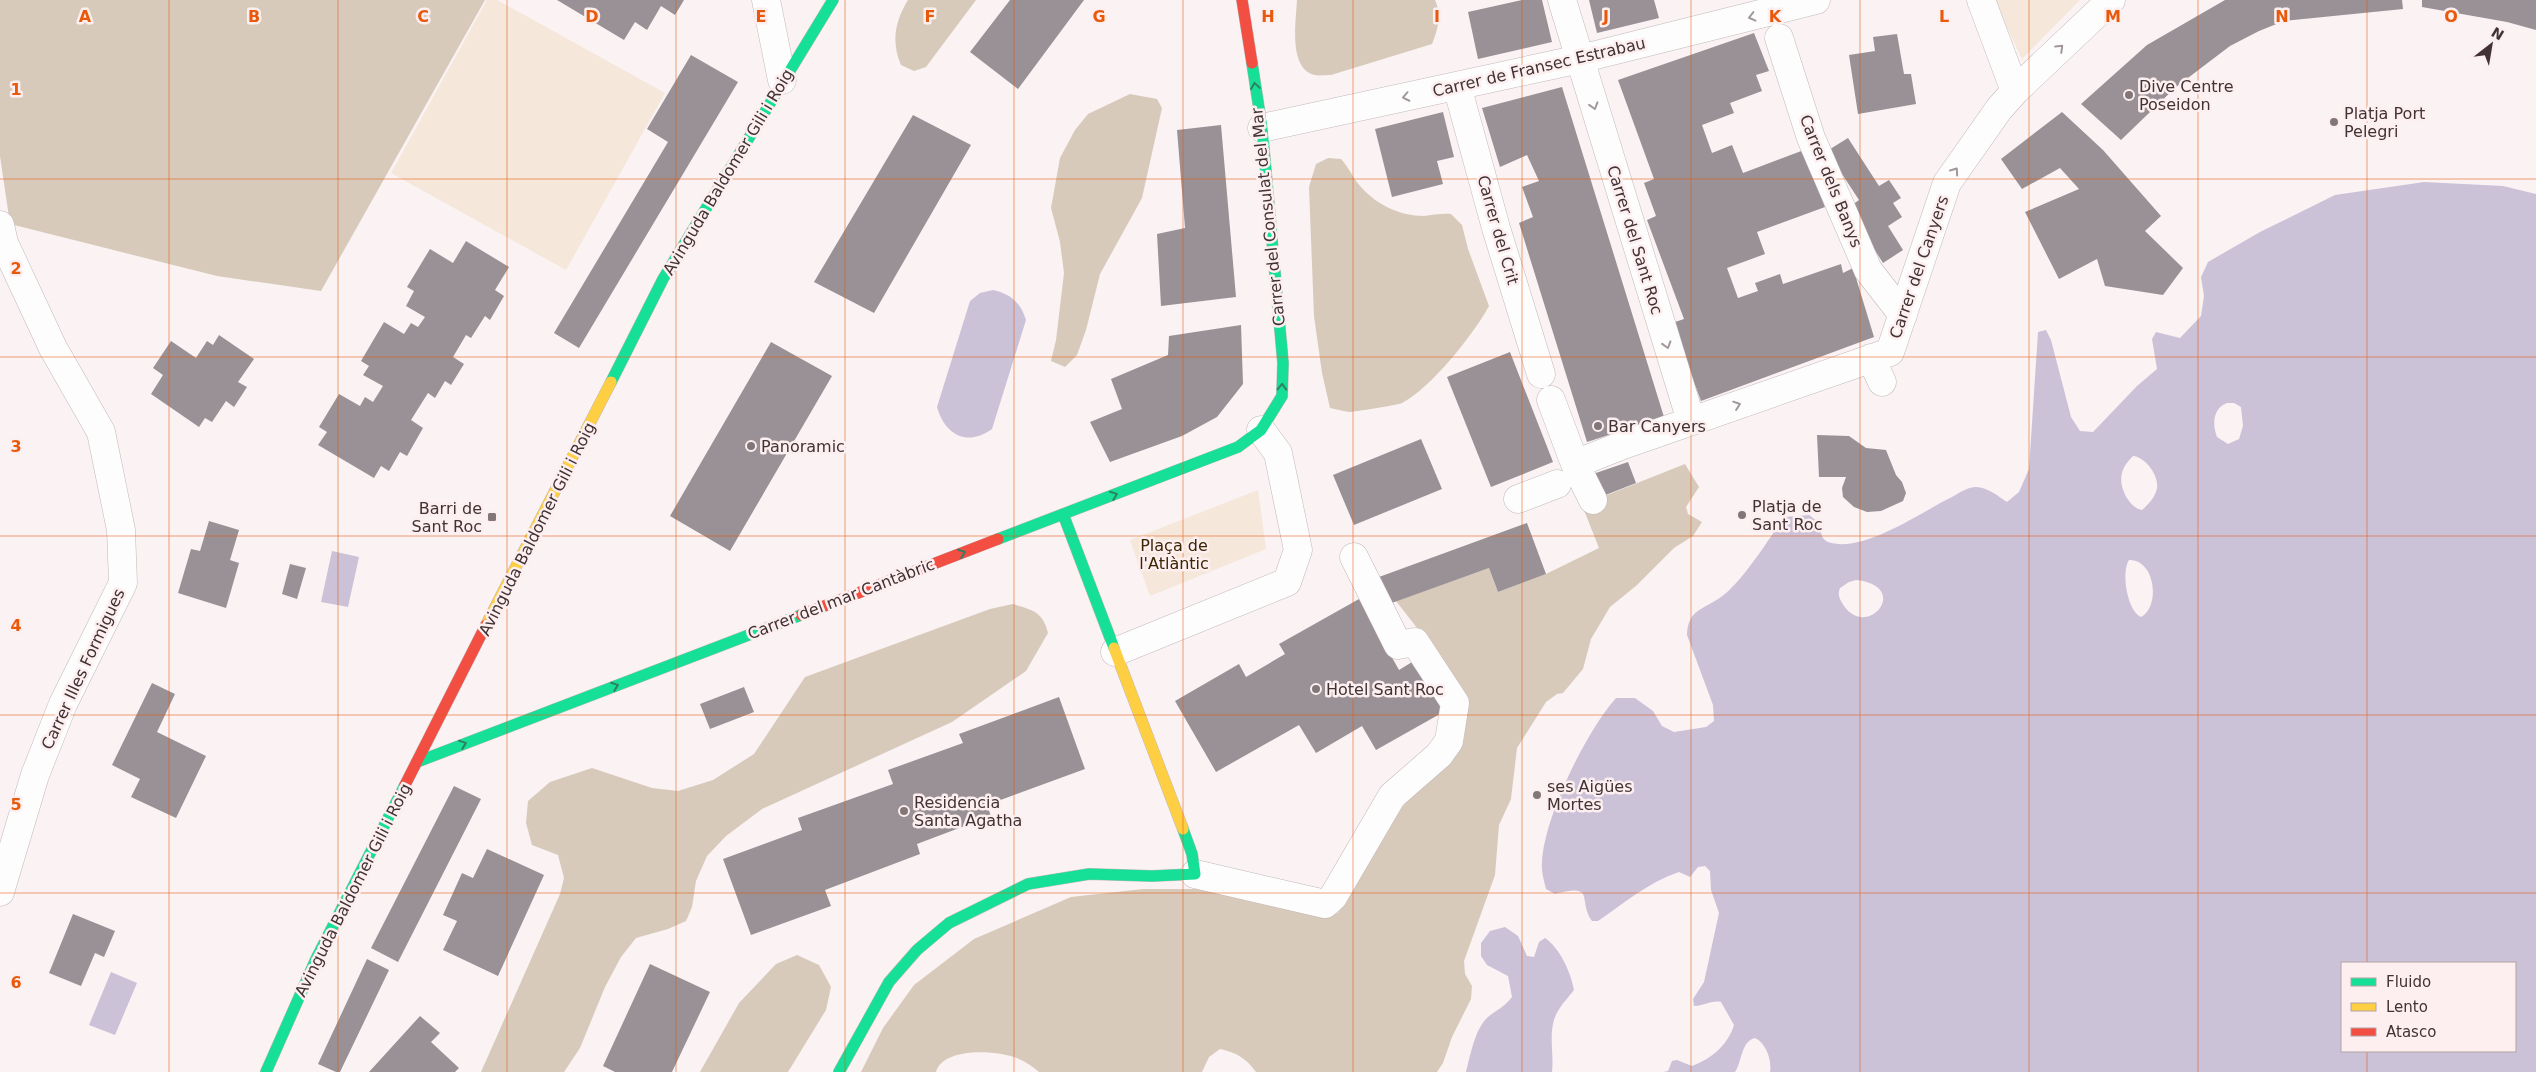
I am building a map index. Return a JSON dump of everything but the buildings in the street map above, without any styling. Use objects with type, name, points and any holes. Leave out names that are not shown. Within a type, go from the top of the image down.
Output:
[{"type":"street","points":[[766,0],[782,80]]},
{"type":"street","name":"Avinguda Baldomer Gili i Roig","points":[[266,1072],[316,958],[663,279],[782,80],[833,0]]},
{"type":"street","name":"Carrer del Consulat del Mar","points":[[1242,0],[1262,128],[1283,363],[1282,396],[1261,430]]},
{"type":"street","name":"Carrer del Sant Roc","points":[[1562,0],[1691,421]]},
{"type":"street","name":"Carrer de Fransec Estrabau","points":[[1262,128],[1580,59],[1816,0]]},
{"type":"street","points":[[1981,0],[2016,91]]},
{"type":"street","name":"Carrer del Canyers","points":[[1575,464],[1691,421],[1876,370],[1890,352],[1947,183],[1999,110],[2016,91],[2111,0]]},
{"type":"street","name":"Carrer dels Banys","points":[[1780,38],[1811,138],[1868,270],[1903,315]]},
{"type":"street","name":"Carrer del Crit","points":[[1457,86],[1496,228],[1541,374]]},
{"type":"street","name":"Carrer Illes Formigues","points":[[0,225],[4,243],[53,348],[101,432],[121,530],[124,583],[63,704],[35,775],[0,892]]},
{"type":"street","points":[[1551,400],[1575,464],[1593,500]]},
{"type":"street","points":[[1115,652],[1287,582],[1298,550],[1278,453],[1261,430]]},
{"type":"street","name":"Carrer del mar Cantàbric","points":[[417,762],[1238,447],[1261,430]]},
{"type":"street","points":[[1518,499],[1557,484]]},
{"type":"street","points":[[1063,514],[1192,854],[1195,874]]},
{"type":"street","points":[[840,1072],[864,1024],[889,982],[917,950],[949,923],[1028,884],[1089,874],[1152,876],[1195,874],[1325,904],[1333,897],[1392,796],[1439,755],[1449,741],[1455,702],[1415,642],[1398,645],[1354,558]]},
{"type":"green space","points":[[487,0],[497,0],[665,93],[566,270],[391,173]]},
{"type":"green space","points":[[1994,0],[2080,0],[2022,59]]},
{"type":"green space","name":"Plaça de l'Atlàntic","points":[[1258,490],[1266,549],[1150,596],[1130,540]]},
{"type":"shaded area","points":[[0,0],[485,0],[321,291],[217,276],[10,224],[0,156]]},
{"type":"shaded area","points":[[908,0],[976,0],[926,67],[914,71],[901,65],[895,40],[897,24]]},
{"type":"shaded area","points":[[1297,0],[1435,0],[1439,17],[1432,44],[1331,75],[1315,75],[1306,71],[1297,54],[1295,31]]},
{"type":"shaded area","points":[[1130,94],[1157,99],[1162,108],[1142,198],[1100,274],[1086,330],[1077,355],[1065,367],[1051,361],[1056,340],[1064,273],[1060,242],[1051,208],[1060,158],[1075,130],[1088,114]]},
{"type":"shaded area","points":[[1328,158],[1341,159],[1367,193],[1382,204],[1398,212],[1424,216],[1451,214],[1462,225],[1468,249],[1489,306],[1473,331],[1450,360],[1426,386],[1402,403],[1349,412],[1330,408],[1322,373],[1314,316],[1309,187],[1316,164]]},
{"type":"shaded area","points":[[2424,182],[2503,186],[2536,194],[2536,1072],[1770,1072],[1767,1052],[1759,1040],[1755,1038],[1750,1040],[1744,1047],[1735,1072],[1663,1072],[1668,1071],[1672,1061],[1677,1060],[1692,1066],[1706,1059],[1728,1039],[1734,1025],[1721,1002],[1694,1006],[1693,999],[1704,982],[1719,913],[1711,890],[1710,871],[1705,866],[1698,867],[1690,877],[1679,872],[1668,876],[1657,881],[1598,921],[1592,921],[1581,892],[1568,891],[1555,894],[1546,889],[1542,872],[1545,843],[1558,799],[1580,753],[1604,713],[1616,698],[1635,698],[1653,711],[1662,726],[1674,732],[1706,727],[1714,721],[1713,705],[1687,635],[1690,620],[1693,615],[1721,597],[1738,581],[1755,560],[1784,517],[1809,515],[1818,523],[1825,540],[1842,544],[1858,542],[1892,530],[1970,488],[1984,488],[2007,502],[2019,492],[2029,469],[2038,332],[2046,330],[2051,340],[2071,417],[2080,431],[2093,432],[2137,386],[2157,369],[2152,339],[2156,332],[2180,338],[2201,316],[2204,296],[2201,277],[2208,262],[2260,232],[2335,195]],"holes":[[[2234,403],[2241,407],[2243,426],[2239,439],[2228,444],[2217,437],[2214,427],[2216,413],[2222,405]],[[2133,456],[2146,463],[2153,472],[2157,483],[2153,497],[2142,510],[2129,501],[2123,490],[2121,478],[2123,471]],[[2129,560],[2138,562],[2145,567],[2152,584],[2153,594],[2151,603],[2141,617],[2132,607],[2127,591],[2126,573]],[[1856,580],[1873,584],[1881,591],[1883,600],[1880,608],[1873,614],[1864,617],[1854,615],[1844,606],[1839,595],[1840,588]]]},
{"type":"shaded area","points":[[993,290],[1005,294],[1014,300],[1026,320],[992,429],[974,437],[966,437],[951,431],[945,425],[937,407],[970,301],[980,293]]},
{"type":"shaded area","points":[[1685,464],[1699,487],[1686,507],[1688,514],[1702,522],[1693,536],[1674,548],[1637,585],[1610,607],[1591,639],[1583,669],[1563,693],[1557,694],[1546,702],[1517,748],[1511,799],[1499,825],[1495,875],[1464,961],[1465,974],[1472,986],[1471,999],[1452,1037],[1443,1063],[1437,1072],[1256,1072],[1241,1057],[1220,1049],[1209,1057],[1202,1072],[1039,1072],[1019,1059],[1010,1056],[973,1052],[949,1058],[941,1064],[936,1072],[861,1072],[883,1028],[914,985],[974,939],[1071,897],[1143,889],[1208,889],[1331,914],[1338,913],[1402,807],[1452,754],[1421,633],[1396,601],[1489,568],[1498,592],[1546,574],[1599,548],[1582,505]]},
{"type":"shaded area","points":[[332,551],[359,557],[348,607],[321,602]]},
{"type":"shaded area","points":[[1013,604],[1031,610],[1040,616],[1048,633],[1026,671],[952,722],[762,809],[726,836],[707,856],[696,881],[692,907],[686,921],[668,929],[636,938],[621,957],[605,987],[580,1048],[564,1072],[481,1072],[560,894],[564,878],[558,855],[532,845],[526,823],[528,801],[550,782],[592,768],[652,788],[678,791],[713,780],[754,754],[805,677],[990,609]]},
{"type":"shaded area","points":[[1505,927],[1518,936],[1527,956],[1534,957],[1539,942],[1545,938],[1560,954],[1570,976],[1574,990],[1562,1004],[1554,1020],[1552,1072],[1466,1072],[1474,1043],[1483,1022],[1512,997],[1508,976],[1487,965],[1481,956],[1481,943],[1490,931]]},
{"type":"shaded area","points":[[797,955],[819,965],[831,987],[826,1010],[788,1072],[700,1072],[739,1003],[776,964]]},
{"type":"shaded area","points":[[111,972],[137,983],[115,1035],[89,1025]]},
{"type":"traffic: fast","points":[[611,382],[663,279],[833,0]]},
{"type":"traffic: fast","points":[[998,539],[1238,447],[1261,430],[1282,396],[1283,363],[1262,128],[1252,63]]},
{"type":"traffic: fast","points":[[1063,514],[1114,648]]},
{"type":"traffic: fast","points":[[417,762],[801,615]]},
{"type":"traffic: fast","points":[[266,1072],[316,959],[405,785]]},
{"type":"traffic: fast","points":[[839,1072],[889,982],[917,950],[949,923],[1028,884],[1089,874],[1152,876],[1195,874],[1192,854],[1183,829]]},
{"type":"traffic: slow","points":[[486,625],[611,382]]},
{"type":"traffic: slow","points":[[1114,648],[1183,829]]},
{"type":"traffic: jam","points":[[1242,0],[1252,63]]},
{"type":"traffic: jam","points":[[801,615],[998,539]]},
{"type":"traffic: jam","points":[[405,785],[486,625]]},
{"type":"place","name":"Dive Centre Poseidon","points":[[2129,95]]},
{"type":"place","name":"Platja Port Pelegri","points":[[2334,122]]},
{"type":"place","name":"Bar Canyers","points":[[1598,426]]},
{"type":"place","name":"Panoramic","points":[[751,446]]},
{"type":"place","name":"Platja de Sant Roc","points":[[1742,515]]},
{"type":"place","name":"Barri de Sant Roc","points":[[492,517]]},
{"type":"place","name":"Hotel Sant Roc","points":[[1316,689]]},
{"type":"place","name":"ses Aigües Mortes","points":[[1537,795]]},
{"type":"place","name":"Residencia Santa Agatha","points":[[904,811]]}]
